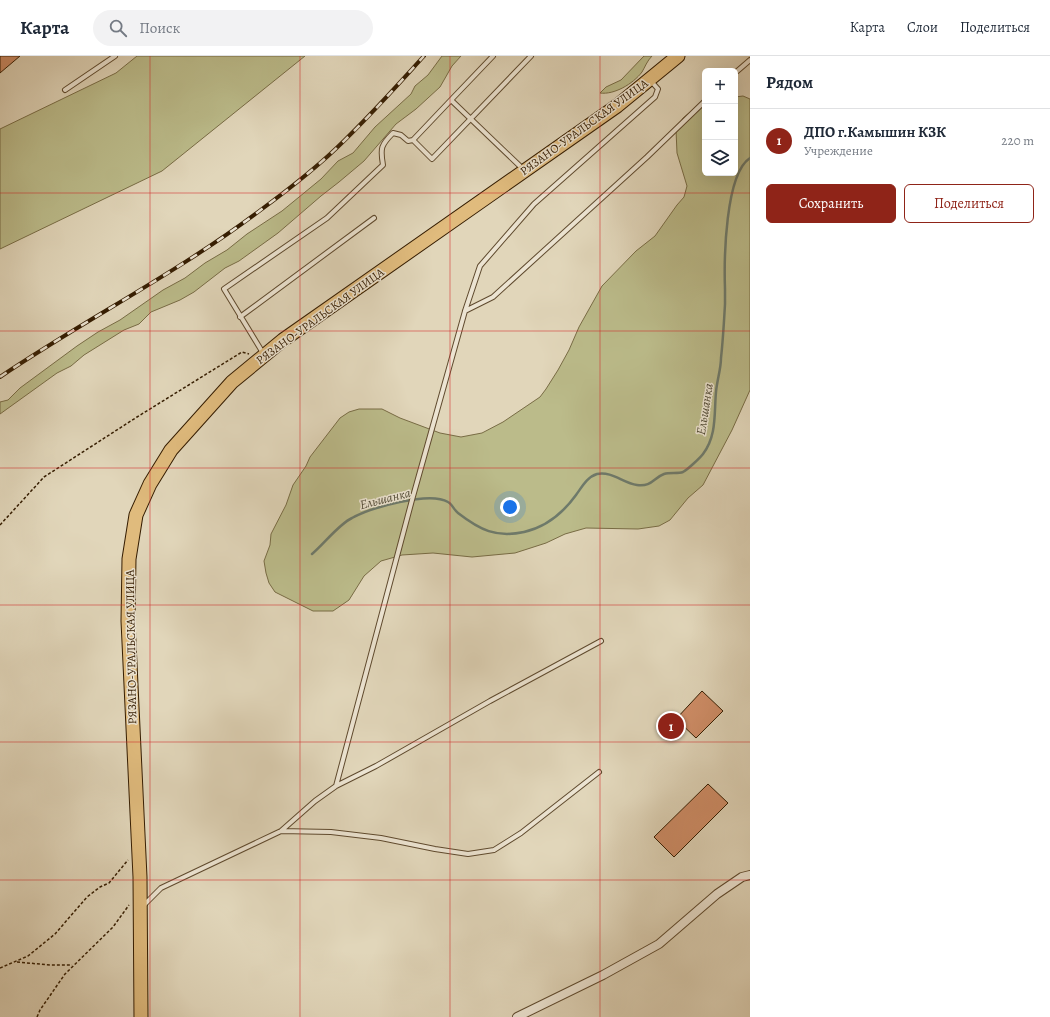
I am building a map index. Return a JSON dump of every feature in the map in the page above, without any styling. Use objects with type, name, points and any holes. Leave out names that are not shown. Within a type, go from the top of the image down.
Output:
[{"type":"main road","name":"РЯЗАНО-УРАЛЬСКАЯ УЛИЦА","points":[[141,1017],[140,891],[128,621],[129,559],[136,515],[150,484],[171,450],[232,382],[263,356],[283,340],[617,106],[678,56]]},
{"type":"street","points":[[517,1017],[603,975],[660,944],[717,894],[742,877],[750,874]]},
{"type":"lane","points":[[65,90],[116,56]]},
{"type":"lane","points":[[263,356],[224,289],[327,218],[383,165],[381,155],[383,142],[393,133],[401,135],[408,141],[413,140],[493,56]]},
{"type":"lane","points":[[413,140],[432,159],[531,56]]},
{"type":"lane","points":[[738,70],[750,60]]},
{"type":"lane","points":[[336,786],[408,516],[465,311],[480,266],[534,204],[655,96],[658,89],[649,80]]},
{"type":"lane","points":[[451,100],[525,171]]},
{"type":"lane","points":[[465,311],[493,297],[647,157],[702,104]]},
{"type":"lane","points":[[240,317],[374,218]]},
{"type":"lane","points":[[140,910],[161,888],[281,831],[315,800],[336,786],[376,766],[490,701],[601,641]]},
{"type":"lane","points":[[281,831],[331,832],[382,838],[468,854],[494,850],[520,833],[598,772]]},
{"type":"path","points":[[0,525],[44,477],[242,352],[263,356]]},
{"type":"path","points":[[0,968],[28,956],[55,934],[87,897],[100,887],[109,883],[138,848]]},
{"type":"path","points":[[37,1017],[44,1004],[72,965],[113,927],[140,891]]},
{"type":"path","points":[[16,961],[50,965],[72,965]]},
{"type":"green space","points":[[137,56],[305,56],[162,171],[0,249],[0,129],[116,73]]},
{"type":"green space","points":[[442,56],[461,56],[452,66],[440,87],[416,109],[396,124],[364,161],[278,233],[239,261],[225,268],[194,292],[180,300],[151,312],[139,324],[124,330],[84,355],[71,366],[57,373],[0,414],[0,402],[8,400],[20,388],[77,346],[120,320],[163,290],[185,278],[282,211],[321,179],[338,161],[353,153],[375,127],[411,94],[415,86],[428,75]]},
{"type":"green space","points":[[644,56],[652,56],[642,72],[634,81],[623,88],[611,92],[600,93],[606,87],[621,80]]},
{"type":"green space","points":[[743,96],[750,99],[750,390],[732,430],[703,485],[688,498],[670,520],[659,526],[638,529],[586,528],[565,534],[546,543],[515,553],[472,557],[433,553],[402,555],[381,561],[364,576],[349,600],[333,611],[313,611],[275,592],[269,583],[264,561],[270,545],[271,534],[286,505],[293,485],[306,466],[310,457],[340,418],[349,412],[359,409],[382,409],[400,418],[440,433],[461,437],[482,433],[503,422],[540,397],[558,370],[579,327],[602,286],[636,251],[655,236],[684,197],[687,186],[677,153],[676,130],[683,118],[694,109],[702,105],[702,176],[738,176],[738,97]]},
{"type":"building","points":[[0,56],[20,56],[0,73]]},
{"type":"building","points":[[702,691],[723,711],[696,738],[676,719]]},
{"type":"building","points":[[708,784],[728,803],[674,857],[654,837]]},
{"type":"waterway","name":"Ельшанка","points":[[312,554],[347,521],[372,510],[400,502],[428,498],[439,499],[448,502],[458,513],[481,528],[497,533],[514,534],[532,530],[547,523],[571,502],[593,475],[608,474],[632,484],[646,485],[664,474],[683,472],[693,464],[703,454],[711,440],[713,432],[725,304],[725,259],[728,219],[735,181],[742,167],[750,158]]},
{"type":"railway","points":[[0,377],[198,254],[279,196],[312,170],[341,144],[424,56]]},
{"type":"place","name":"ДПО г.Камышин КЗК","points":[[671,726]]}]
